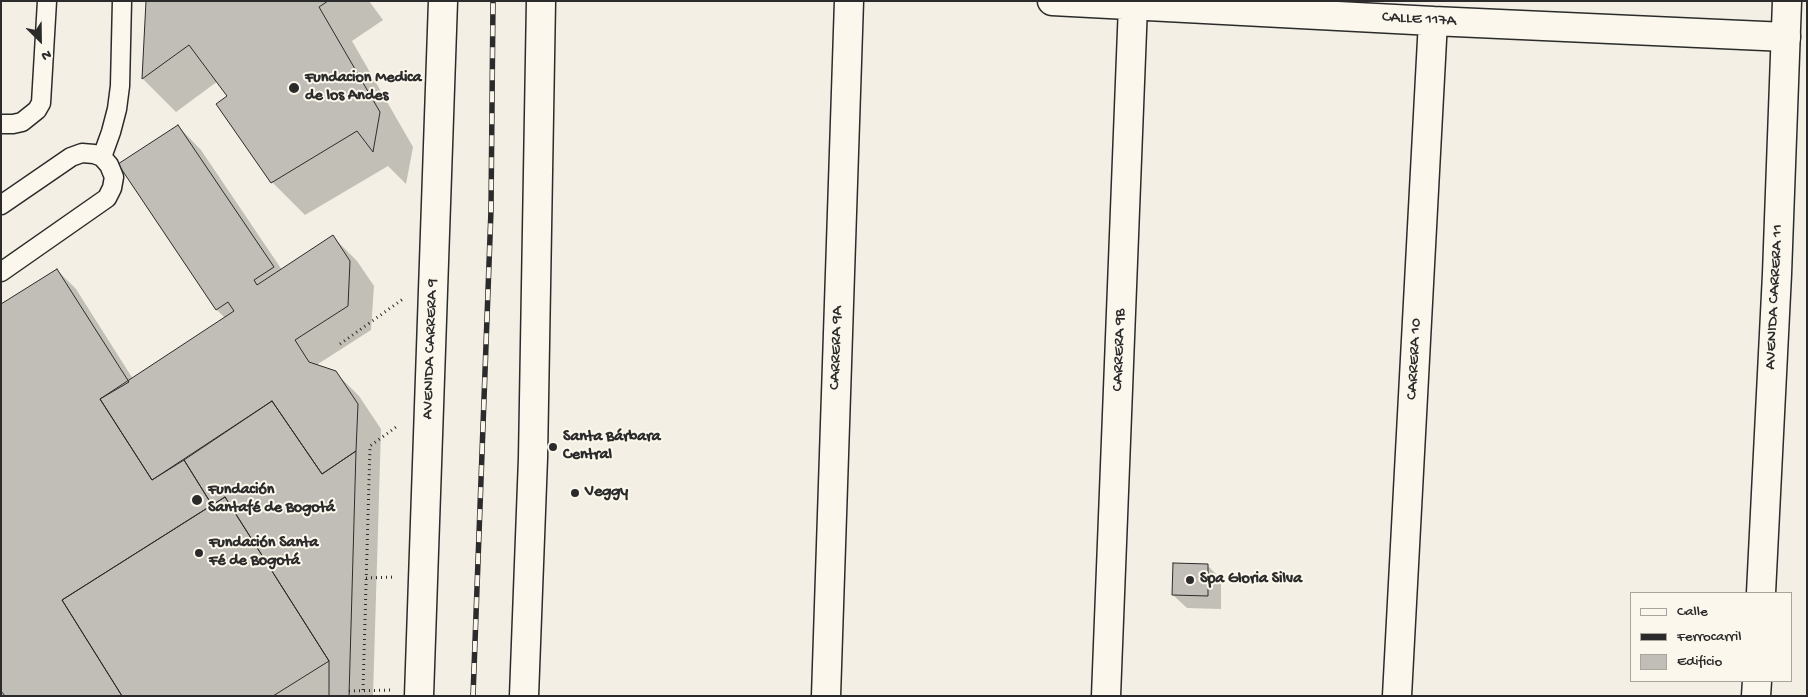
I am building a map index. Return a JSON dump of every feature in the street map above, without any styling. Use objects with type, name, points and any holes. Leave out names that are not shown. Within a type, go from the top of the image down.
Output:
[{"type":"street","name":"AVENIDA CARRERA 9","points":[[408,693],[443,1]]},
{"type":"street","points":[[524,696],[533,458],[541,1]]},
{"type":"street","name":"CARRERA 9A","points":[[826,696],[849,1]]},
{"type":"street","name":"CALLE 117A","points":[[1052,1],[1134,5],[1178,4],[1433,21],[1786,37]]},
{"type":"street","name":"AVENIDA CARRERA 11","points":[[1761,592],[1787,1]]},
{"type":"street","name":"CARRERA 9B","points":[[1106,696],[1134,5]]},
{"type":"street","name":"CARRERA 10","points":[[1397,696],[1433,21]]},
{"type":"street","points":[[1756,696],[1757,682]]},
{"type":"lane","points":[[1,124],[22,122],[37,110],[41,103],[47,1]]},
{"type":"lane","points":[[102,157],[117,109],[120,86],[122,1]]},
{"type":"lane","points":[[1,205],[71,157],[82,153],[102,157],[109,165],[114,177],[112,188],[107,198],[1,272]]},
{"type":"path","points":[[340,344],[408,296]]},
{"type":"path","points":[[363,690],[370,446],[406,421]]},
{"type":"path","points":[[366,578],[400,577]]},
{"type":"path","points":[[349,690],[408,693]]},
{"type":"building","name":"Fundacion Medica de los Andes","points":[[146,1],[328,1],[319,7],[380,112],[373,152],[357,131],[271,183],[216,104],[227,96],[189,45],[142,79]]},
{"type":"building","points":[[178,125],[274,267],[254,280],[257,285],[333,235],[350,261],[348,306],[295,340],[309,362],[336,371],[358,404],[356,451],[322,474],[272,401],[152,480],[100,399],[234,311],[228,302],[216,310],[118,164]]},
{"type":"building","name":"Fundación Santafé de Bogotá","points":[[57,269],[129,382],[100,399],[152,480],[184,460],[212,505],[62,600],[122,696],[5,696],[1,691],[1,304]]},
{"type":"building","points":[[272,401],[322,474],[356,451],[349,696],[329,696],[329,661],[225,497],[212,505],[184,460]]},
{"type":"building","name":"Fundación Santa Fé de Bogotá","points":[[225,497],[329,661],[273,696],[122,696],[62,600]]},
{"type":"building","name":"Spa Gloria Silva","points":[[1173,563],[1208,564],[1208,596],[1172,595]]},
{"type":"railway","points":[[473,696],[491,210],[493,1]]},
{"type":"place","name":"Fundacion Medica de los Andes","points":[[294,88]]},
{"type":"place","name":"Santa Bárbara Central","points":[[553,447]]},
{"type":"place","name":"Veggy","points":[[575,493]]},
{"type":"place","name":"Fundación Santafé de Bogotá","points":[[197,500]]},
{"type":"place","name":"Fundación Santa Fé de Bogotá","points":[[199,553]]},
{"type":"place","name":"Spa Gloria Silva","points":[[1190,580]]}]
